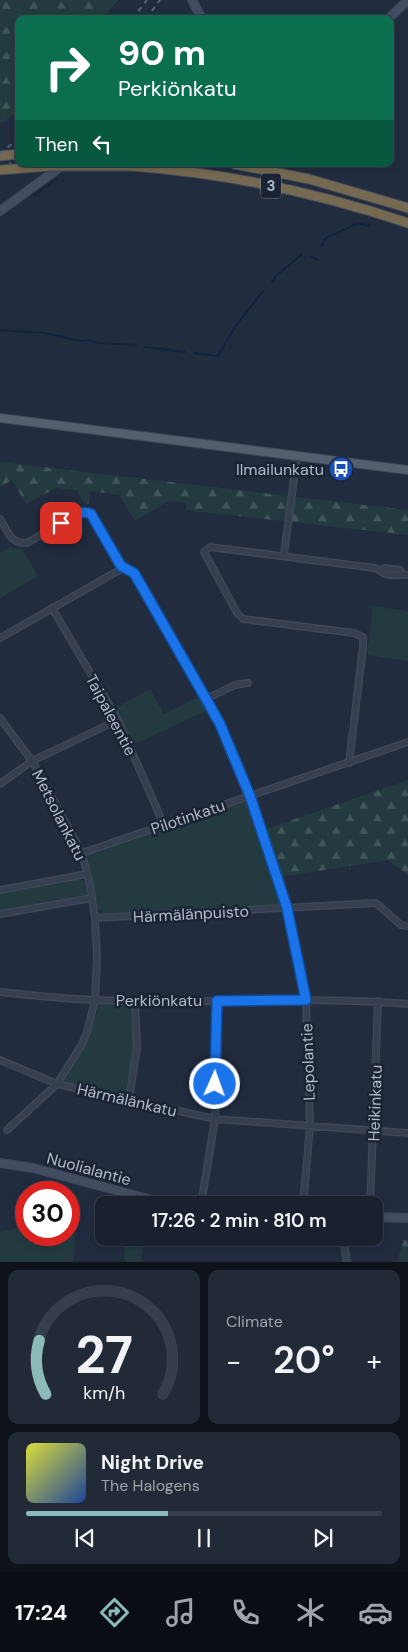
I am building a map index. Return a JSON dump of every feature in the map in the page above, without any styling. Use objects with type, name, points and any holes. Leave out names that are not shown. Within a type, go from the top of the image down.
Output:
[{"type":"highway","points":[[0,156],[15,154]]},
{"type":"highway","name":"3","points":[[0,170],[38,167]]},
{"type":"highway","name":"3","points":[[141,167],[193,172],[247,181],[338,202],[408,223]]},
{"type":"highway","name":"3","points":[[248,167],[309,180],[408,208]]},
{"type":"main road","points":[[0,418],[408,470]]},
{"type":"street","points":[[192,0],[200,15]]},
{"type":"street","points":[[392,15],[408,0]]},
{"type":"street","points":[[0,212],[61,167]]},
{"type":"street","points":[[284,555],[297,456]]},
{"type":"street","name":"Lepolantie","points":[[0,519],[12,538],[19,543],[27,543],[77,514],[86,512],[91,514],[123,568],[134,573],[220,724],[250,796],[287,908],[306,1000],[310,1126],[303,1196]]},
{"type":"street","points":[[349,763],[363,637],[354,633],[243,619],[237,613],[204,552],[210,547],[284,555],[375,568],[384,574],[399,576],[405,574]]},
{"type":"street","points":[[0,638],[123,568]]},
{"type":"street","name":"Taipaleentie","points":[[52,608],[118,720],[164,825]]},
{"type":"street","points":[[206,699],[235,684],[248,684]]},
{"type":"street","name":"Metsolankatu","points":[[0,718],[32,762],[82,854],[95,918],[96,955],[95,1000],[87,1032],[81,1046],[57,1084],[7,1130]]},
{"type":"street","points":[[0,784],[32,762],[118,720]]},
{"type":"street","name":"Pilotinkatu","points":[[82,854],[408,742]]},
{"type":"street","points":[[0,890],[87,874]]},
{"type":"street","points":[[0,914],[92,898]]},
{"type":"street","name":"Härmälänpuisto","points":[[95,918],[376,903],[401,925],[408,926]]},
{"type":"street","name":"Perkiönkatu","points":[[0,992],[95,1000],[306,1000],[378,1001],[408,1004]]},
{"type":"street","points":[[129,1100],[137,1048],[135,1000]]},
{"type":"street","points":[[202,1196],[215,1119],[217,1001]]},
{"type":"street","name":"Heikinkatu","points":[[370,1196],[378,1001]]},
{"type":"street","name":"Härmälänkatu","points":[[0,1060],[57,1084],[215,1119],[408,1133]]},
{"type":"street","name":"Nuolialantie","points":[[0,1163],[33,1168],[137,1196]]},
{"type":"street","points":[[383,1217],[408,1218]]},
{"type":"street","points":[[344,1246],[347,1262]]},
{"type":"green space","points":[[0,0],[118,0],[105,15],[15,15],[15,113],[0,123]]},
{"type":"green space","points":[[0,462],[408,510],[408,535],[186,510],[186,503],[169,501],[135,521],[119,495],[91,491],[89,503],[85,505],[77,490],[56,488],[26,504],[12,480],[0,487]]},
{"type":"green space","points":[[10,547],[23,550],[38,576],[0,598],[0,553]]},
{"type":"green space","points":[[373,606],[408,611],[408,661],[367,655]]},
{"type":"green space","points":[[150,689],[164,714],[199,697],[206,711],[135,744],[114,709]]},
{"type":"green space","points":[[408,780],[408,875],[388,860],[280,877],[266,829]]},
{"type":"green space","points":[[245,800],[280,906],[105,915],[98,908],[87,854]]},
{"type":"green space","points":[[80,879],[86,882],[87,891],[85,895],[0,910],[0,893]]},
{"type":"green space","points":[[105,1003],[134,1003],[135,1048],[128,1094],[126,1096],[64,1082],[90,1035],[99,1005]]},
{"type":"green space","points":[[15,1229],[15,1246],[74,1246],[73,1262],[0,1262],[0,1233]]},
{"type":"green space","points":[[404,1240],[408,1241],[408,1262],[397,1262]]},
{"type":"green space","points":[[125,1246],[143,1246],[141,1262],[127,1262],[124,1259]]},
{"type":"waterway","points":[[35,195],[57,179]]},
{"type":"waterway","points":[[322,246],[325,239],[358,223],[368,226],[370,224]]},
{"type":"waterway","points":[[272,282],[276,276],[302,254]]},
{"type":"waterway","points":[[311,257],[317,259]]},
{"type":"waterway","points":[[194,353],[218,356],[235,327],[263,291]]},
{"type":"waterway","points":[[0,330],[44,333],[80,341],[88,340],[99,343],[136,345]]},
{"type":"waterway","points":[[145,347],[185,352]]},
{"type":"railway","points":[[135,15],[147,0]]},
{"type":"railway","points":[[149,15],[160,0]]},
{"type":"railway","points":[[0,154],[15,141]]},
{"type":"railway","points":[[0,173],[15,159]]},
{"type":"place","name":"Ilmailunkatu","points":[[341,469]]},
{"type":"route","points":[[61,523],[77,514],[86,512],[91,514],[121,566],[134,573],[137,578],[220,724],[250,796],[287,908],[306,1000],[217,1001],[215,1084]]}]
